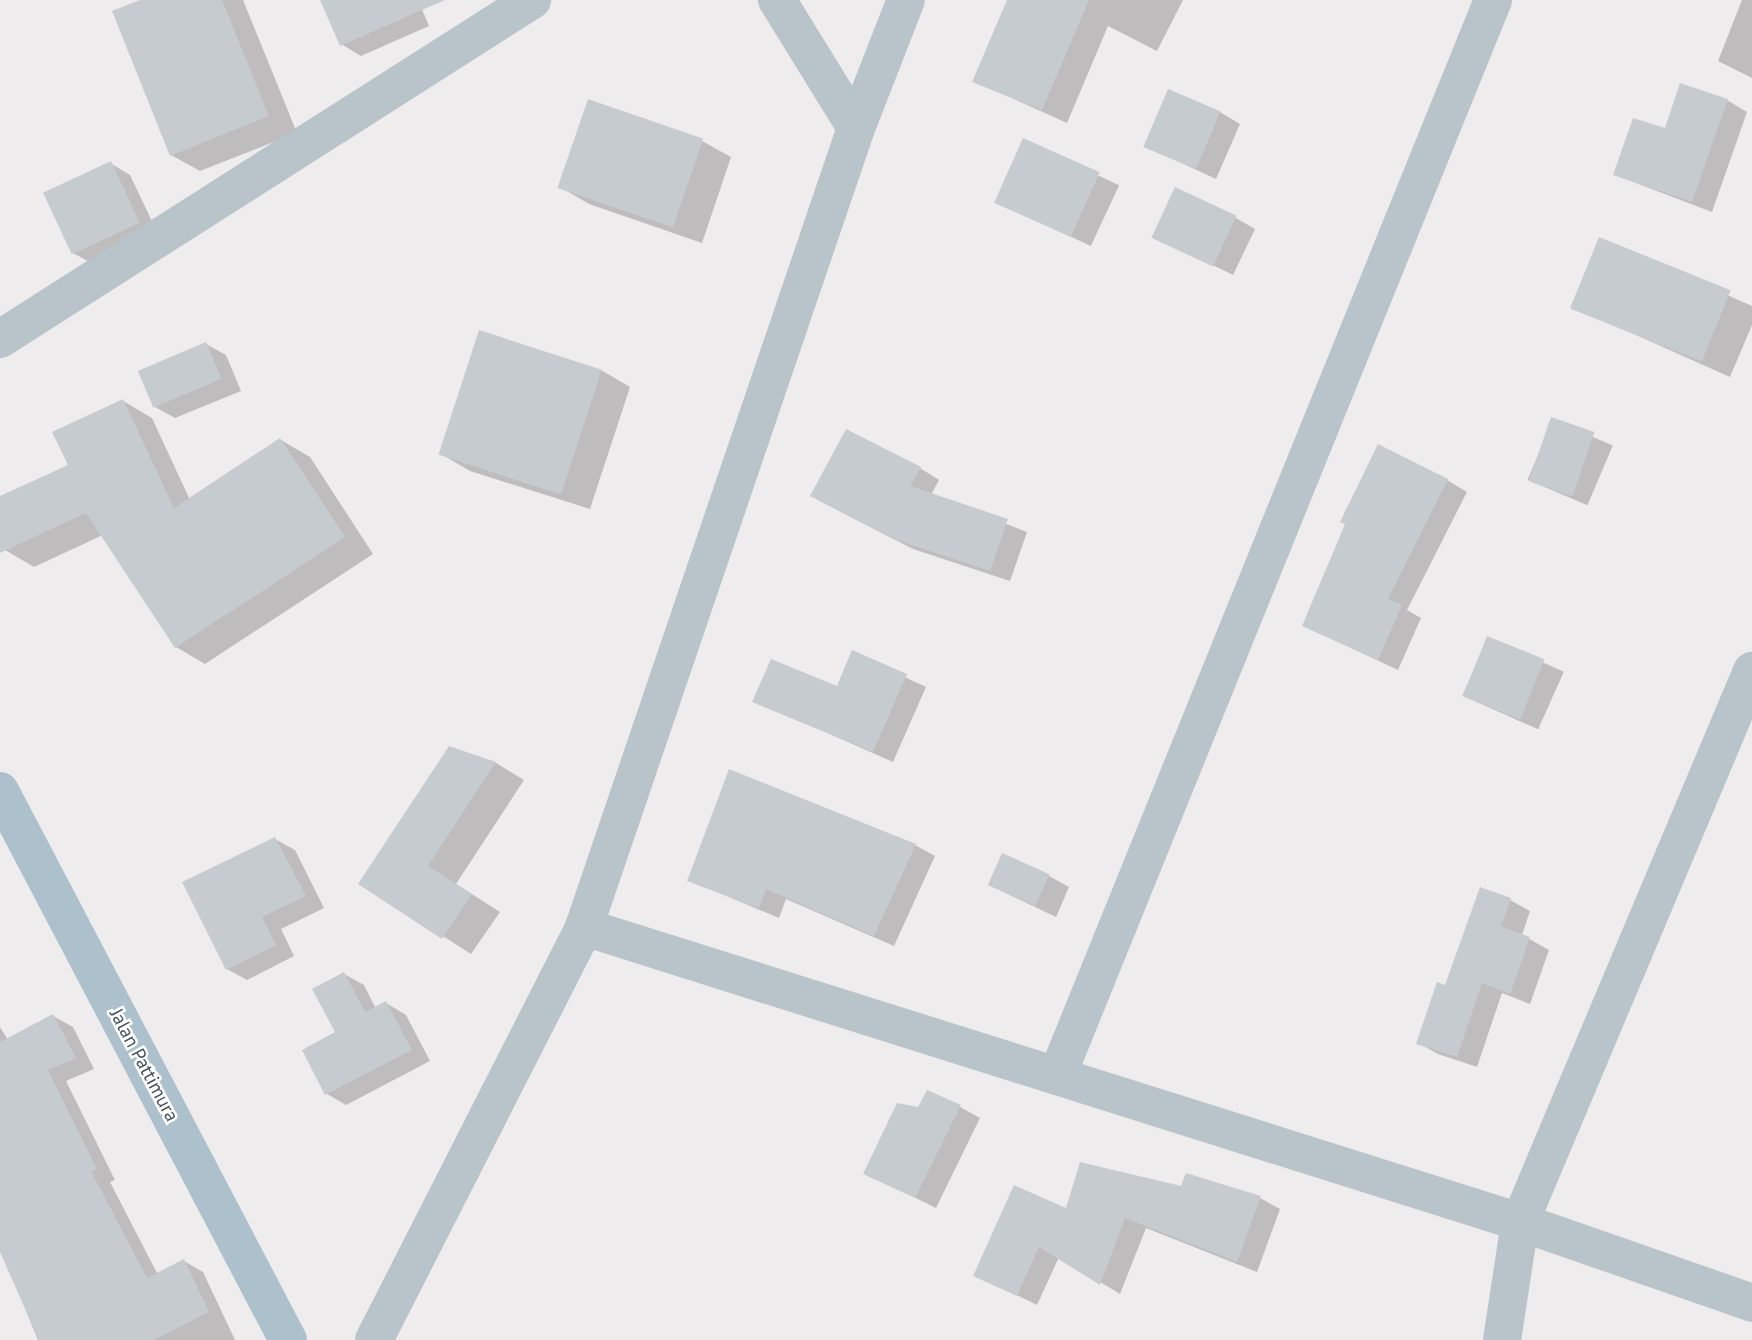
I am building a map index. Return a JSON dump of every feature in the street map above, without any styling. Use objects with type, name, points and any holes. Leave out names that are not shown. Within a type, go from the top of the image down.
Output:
[{"type":"main road","name":"Jalan Pattimura","points":[[0,791],[288,1340]]},
{"type":"street","points":[[0,340],[532,0]]},
{"type":"street","points":[[777,0],[856,128]]},
{"type":"street","points":[[374,1340],[584,927],[856,128],[906,0]]},
{"type":"street","points":[[1057,1076],[1493,0]]},
{"type":"street","points":[[1502,1340],[1520,1222],[1752,671]]},
{"type":"street","points":[[584,927],[1520,1222],[1752,1303]]},
{"type":"building","points":[[140,0],[222,0],[269,116],[170,156],[112,11]]},
{"type":"building","points":[[320,0],[445,0],[340,46]]},
{"type":"building","points":[[1007,0],[1089,0],[1042,110],[972,82]]},
{"type":"building","points":[[1680,83],[1728,99],[1692,202],[1613,175],[1633,118],[1665,128]]},
{"type":"building","points":[[1168,89],[1220,111],[1196,169],[1143,147]]},
{"type":"building","points":[[588,99],[703,139],[673,228],[557,188]]},
{"type":"building","points":[[1023,138],[1100,172],[1071,237],[994,203]]},
{"type":"building","points":[[111,161],[140,223],[72,254],[43,193]]},
{"type":"building","points":[[1175,187],[1237,216],[1213,266],[1151,238]]},
{"type":"building","points":[[1599,237],[1731,290],[1702,362],[1570,308]]},
{"type":"building","points":[[479,330],[602,370],[561,494],[439,455]]},
{"type":"building","points":[[206,342],[222,379],[154,408],[138,371]]},
{"type":"building","points":[[123,399],[174,508],[280,438],[345,537],[175,648],[86,513],[0,553],[0,496],[68,465],[52,432]]},
{"type":"building","points":[[1551,417],[1594,432],[1572,496],[1529,481]]},
{"type":"building","points":[[846,429],[921,467],[910,486],[1008,519],[990,571],[891,538],[810,496]]},
{"type":"building","points":[[1378,444],[1448,479],[1388,599],[1402,605],[1378,660],[1302,626],[1345,524],[1340,522]]},
{"type":"building","points":[[1487,636],[1544,659],[1520,719],[1463,696]]},
{"type":"building","points":[[852,650],[907,674],[873,752],[752,702],[771,659],[837,686]]},
{"type":"building","points":[[449,746],[496,762],[428,866],[472,894],[442,939],[358,884]]},
{"type":"building","points":[[729,769],[916,844],[874,936],[766,889],[759,908],[687,881]]},
{"type":"building","points":[[275,837],[306,896],[262,917],[276,945],[226,970],[182,882]]},
{"type":"building","points":[[1002,853],[1050,874],[1035,906],[988,885]]},
{"type":"building","points":[[1480,887],[1511,898],[1501,926],[1530,937],[1510,994],[1482,983],[1457,1057],[1416,1044],[1437,982],[1445,985]]},
{"type":"building","points":[[344,972],[365,1012],[386,1001],[412,1050],[325,1095],[302,1050],[335,1032],[312,989]]},
{"type":"building","points":[[53,1014],[76,1058],[48,1070],[97,1169],[91,1171],[147,1278],[184,1259],[209,1312],[154,1340],[39,1340],[0,1252],[0,1042]]},
{"type":"building","points":[[927,1090],[961,1105],[915,1198],[863,1174],[897,1103],[918,1107]]},
{"type":"building","points":[[1080,1162],[1181,1186],[1186,1173],[1261,1196],[1237,1262],[1125,1218],[1100,1285],[1039,1247],[1017,1296],[973,1276],[1014,1185],[1066,1208]]}]
